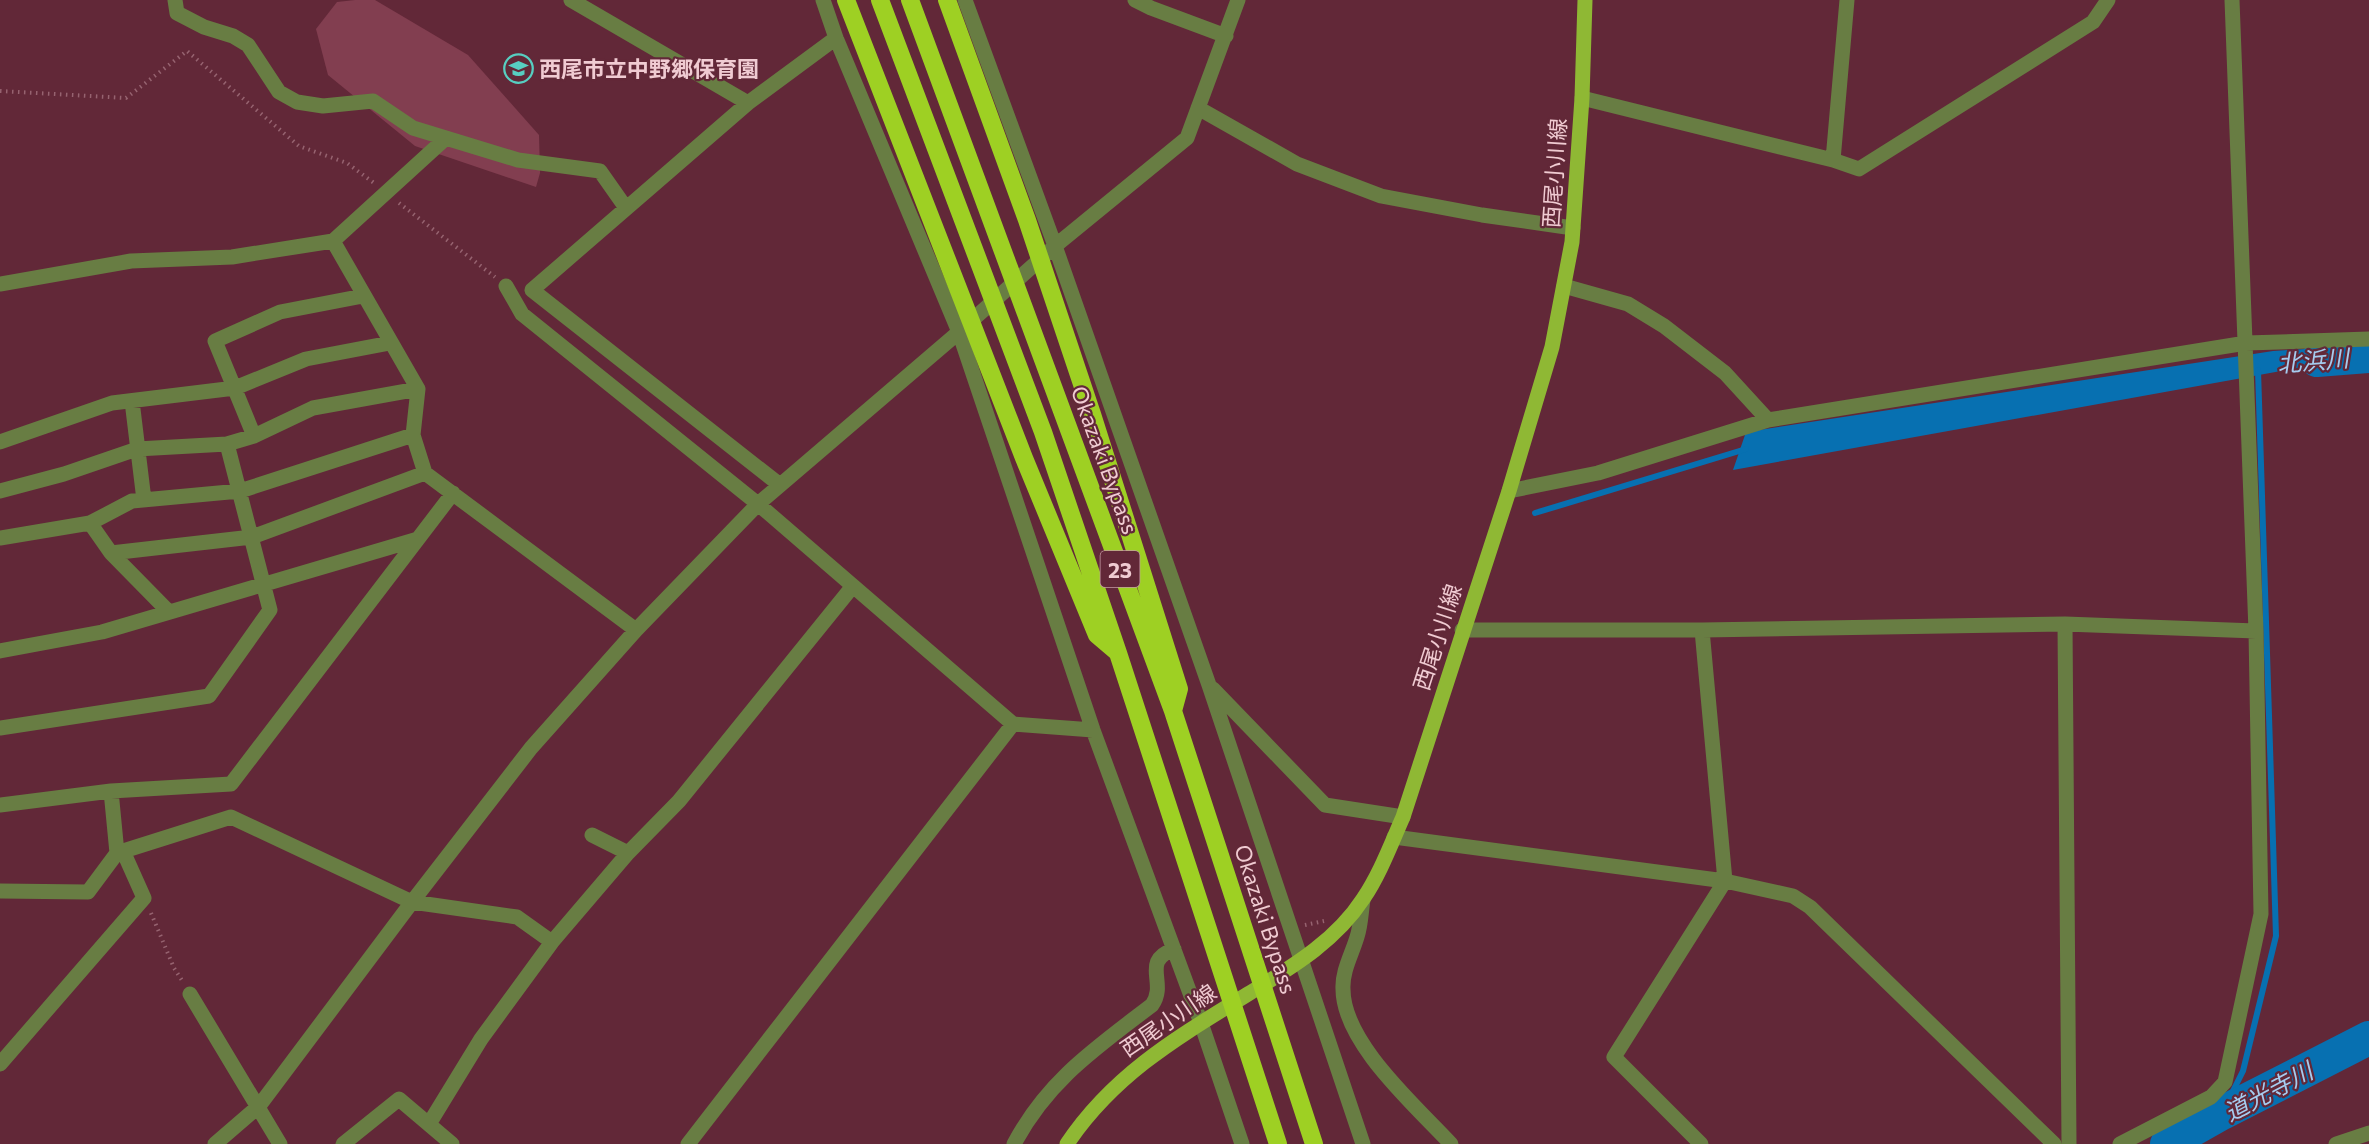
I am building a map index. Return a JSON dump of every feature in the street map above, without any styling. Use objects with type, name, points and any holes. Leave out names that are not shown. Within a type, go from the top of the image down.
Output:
[{"type":"highway","name":"23","points":[[846,0],[1024,458],[1092,624],[1097,635],[1118,653]]},
{"type":"highway","name":"23","points":[[880,0],[1043,432],[1118,653],[1278,1144]]},
{"type":"highway","name":"Okazaki Bypass","points":[[910,0],[1173,711],[1314,1144]]},
{"type":"highway","name":"23","points":[[947,0],[1027,220],[1099,436],[1179,689],[1173,711]]},
{"type":"main road","name":"西尾小川線","points":[[1067,1144],[1109,1091],[1159,1050],[1302,961],[1337,930],[1363,900],[1394,837],[1509,491],[1552,347],[1573,228],[1582,98],[1585,0]]},
{"type":"street","points":[[176,0],[177,13],[248,45],[279,92],[297,102],[323,106],[373,101],[413,128],[518,160],[600,171],[626,208]]},
{"type":"street","points":[[571,0],[748,103]]},
{"type":"street","points":[[823,0],[836,38],[959,332],[1093,730],[1201,1023],[1242,1144]]},
{"type":"street","points":[[965,0],[1055,246],[1209,685],[1363,1144]]},
{"type":"street","points":[[1135,0],[1226,36]]},
{"type":"street","points":[[215,1144],[258,1106],[531,748],[636,630],[758,504],[959,332],[1055,246],[1187,138],[1238,0]]},
{"type":"street","points":[[1833,160],[1847,0]]},
{"type":"street","points":[[1582,98],[1833,160],[1859,169],[2093,22],[2108,0]]},
{"type":"street","points":[[2120,1144],[2211,1097],[2225,1082],[2261,914],[2256,631],[2232,0]]},
{"type":"street","points":[[780,485],[532,290],[748,103],[836,38]]},
{"type":"street","points":[[1198,108],[1297,164],[1381,196],[1482,215],[1573,228]]},
{"type":"street","points":[[0,284],[131,261],[232,257],[333,241],[446,138]]},
{"type":"street","points":[[333,241],[417,390],[413,435],[425,473],[636,630]]},
{"type":"street","points":[[506,286],[522,314],[758,504],[1013,724],[1093,730]]},
{"type":"street","points":[[1564,286],[1628,304],[1664,326],[1725,373],[1768,420]]},
{"type":"street","points":[[254,435],[215,341],[280,312],[363,296]]},
{"type":"street","points":[[1509,491],[1598,473],[1768,420],[2246,343],[2369,339]]},
{"type":"street","points":[[0,442],[112,403],[235,388],[306,358],[390,343]]},
{"type":"street","points":[[0,491],[64,474],[137,449],[227,444],[254,435],[313,408],[417,390]]},
{"type":"street","points":[[132,401],[144,500]]},
{"type":"street","points":[[0,538],[90,522],[132,501],[240,491],[413,435]]},
{"type":"street","points":[[0,728],[209,696],[270,610],[227,444]]},
{"type":"street","points":[[111,553],[252,537],[425,473]]},
{"type":"street","points":[[0,805],[111,791],[231,784],[453,493]]},
{"type":"street","points":[[90,522],[111,553],[169,612]]},
{"type":"street","points":[[0,651],[102,632],[418,539]]},
{"type":"street","points":[[429,1124],[481,1039],[552,942],[628,853],[680,801],[853,586]]},
{"type":"street","points":[[1462,630],[1702,630],[2065,624],[2256,631]]},
{"type":"street","points":[[2065,624],[2069,1144]]},
{"type":"street","points":[[1701,1144],[1614,1057],[1725,880],[1702,630]]},
{"type":"street","points":[[1209,685],[1325,805],[1402,817]]},
{"type":"street","points":[[688,1144],[1013,724]]},
{"type":"street","points":[[0,1064],[144,898],[120,852],[111,791]]},
{"type":"street","points":[[0,891],[88,892],[120,852],[231,818],[412,902],[517,917],[552,942]]},
{"type":"street","points":[[592,835],[628,853]]},
{"type":"street","points":[[1394,837],[1725,880],[1793,896],[1810,907],[2054,1144]]},
{"type":"street","points":[[1363,900],[1358,934],[1344,972],[1345,1004],[1350,1021],[1364,1048],[1451,1144]]},
{"type":"street","points":[[1014,1144],[1042,1100],[1066,1072],[1152,1005],[1157,994],[1156,960],[1174,950]]},
{"type":"street","points":[[190,994],[280,1144]]},
{"type":"street","points":[[343,1144],[399,1099],[452,1144]]},
{"type":"street","points":[[2336,1144],[2369,1133]]},
{"type":"path","points":[[144,898],[174,968],[190,994]]},
{"type":"path","points":[[1292,930],[1313,922],[1328,921]]},
{"type":"shaded area","points":[[375,0],[468,55],[539,135],[540,173],[536,187],[415,146],[328,75],[316,29],[337,2]]},
{"type":"water","name":"北浜川","points":[[2369,345],[2369,355],[1733,470],[1746,432],[2273,351]]},
{"type":"waterway","name":"北浜川","points":[[2317,360],[2369,356]]},
{"type":"waterway","points":[[2222,1113],[2243,1071],[2276,936],[2258,370]]},
{"type":"waterway","points":[[1535,513],[1746,449]]},
{"type":"waterway","name":"道光寺川","points":[[2167,1144],[2222,1113],[2369,1038]]},
{"type":"place","name":"西尾市立中野郷保育園","points":[[518,68]]}]
